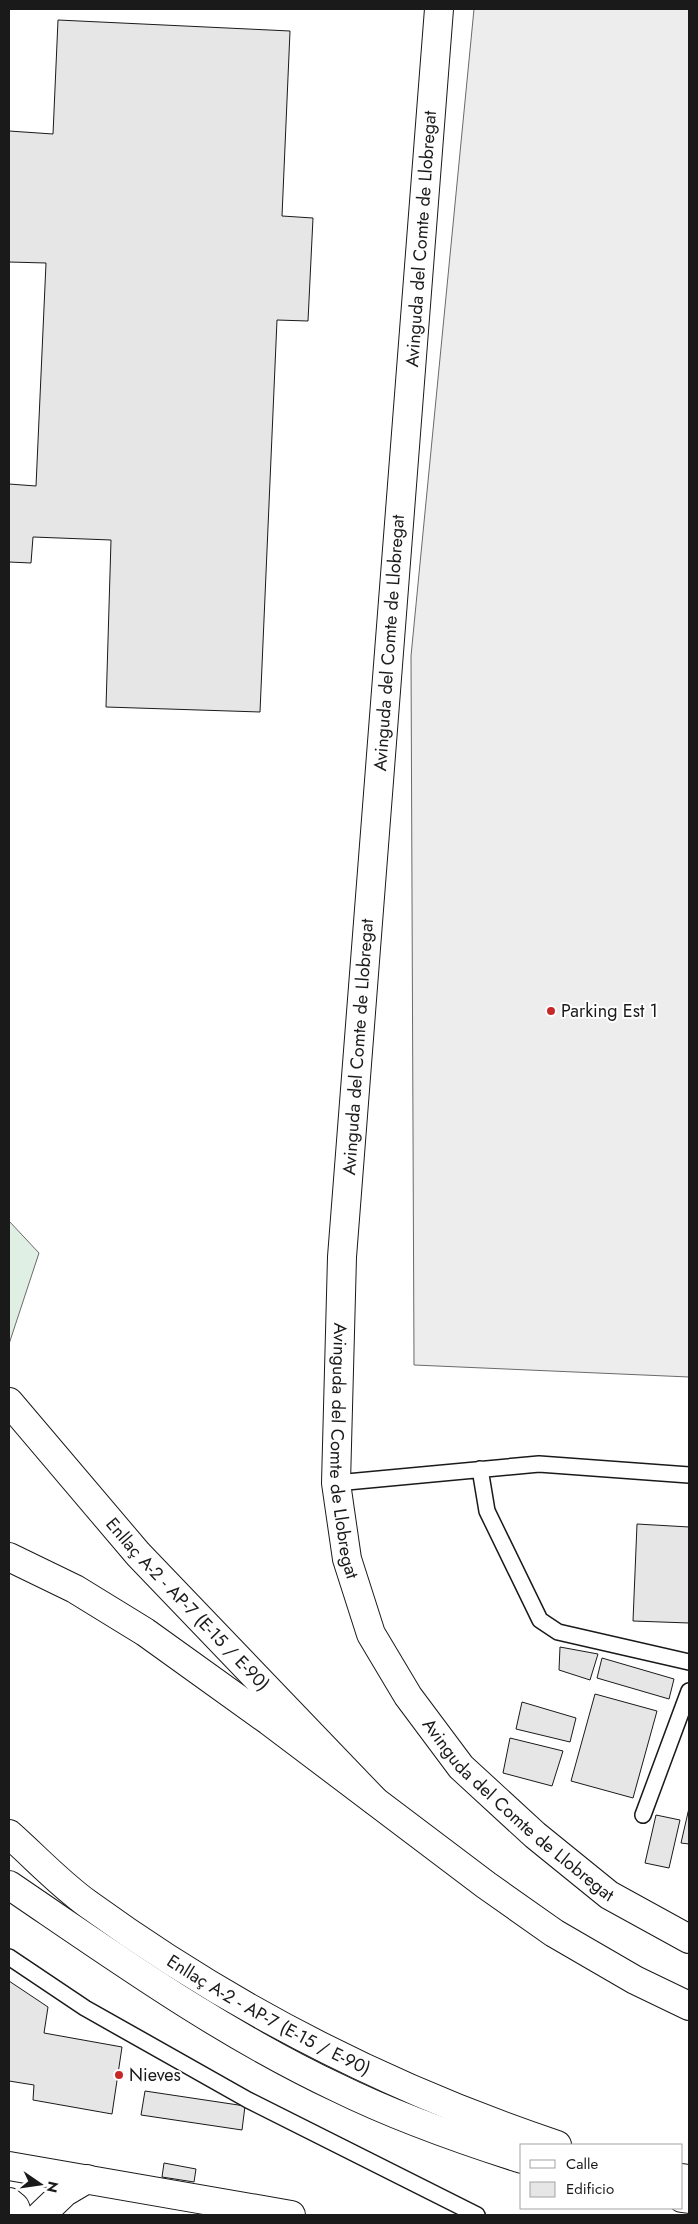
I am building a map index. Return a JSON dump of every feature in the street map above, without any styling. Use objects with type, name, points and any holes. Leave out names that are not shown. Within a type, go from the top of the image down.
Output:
[{"type":"main road","name":"Avinguda del Comte de Llobregat","points":[[439,9],[342,1257],[336,1483],[346,1558],[371,1634],[408,1696],[460,1767],[535,1835],[608,1895],[689,1939]]},
{"type":"main road","name":"Enllaç A-2 - AP-7 (E-15 / E-90)","points":[[9,1402],[138,1554],[374,1800]]},
{"type":"main road","points":[[9,1557],[74,1589],[145,1632],[374,1800],[486,1885],[554,1933],[635,1980],[689,2006]]},
{"type":"main road","name":"Enllaç A-2 - AP-7 (E-15 / E-90)","points":[[9,1834],[86,1903],[205,1982],[278,2024],[318,2046],[413,2090],[554,2144]]},
{"type":"main road","points":[[9,1885],[169,1992],[288,2063],[338,2088],[406,2118],[520,2158]]},
{"type":"main road","points":[[9,2166],[291,2215]]},
{"type":"main road","points":[[41,2215],[65,2192],[87,2179]]},
{"type":"main road","points":[[9,2202],[18,2215]]},
{"type":"lane","points":[[336,1483],[539,1464],[689,1475]]},
{"type":"lane","points":[[480,1469],[487,1511],[540,1620],[558,1632],[689,1662]]},
{"type":"lane","points":[[643,1815],[689,1691]]},
{"type":"lane","points":[[9,1957],[85,2008],[248,2100],[477,2215]]},
{"type":"green space","points":[[9,1221],[39,1253],[9,1344]]},
{"type":"shaded area","name":"Parking Est 1","points":[[474,9],[689,9],[689,1377],[414,1365],[411,656]]},
{"type":"building","points":[[58,20],[290,31],[282,216],[313,218],[308,321],[277,320],[260,712],[106,707],[111,540],[33,537],[31,563],[9,562],[9,484],[36,486],[46,263],[9,262],[9,131],[53,134]]},
{"type":"building","points":[[637,1524],[689,1527],[689,1623],[633,1621]]},
{"type":"building","points":[[560,1647],[598,1654],[590,1680],[559,1670]]},
{"type":"building","points":[[602,1658],[674,1679],[669,1699],[597,1678]]},
{"type":"building","points":[[595,1694],[657,1711],[633,1798],[571,1781]]},
{"type":"building","points":[[522,1702],[576,1718],[570,1742],[516,1729]]},
{"type":"building","points":[[510,1738],[563,1751],[552,1786],[503,1773]]},
{"type":"building","points":[[689,1808],[689,1844],[681,1843]]},
{"type":"building","points":[[656,1815],[680,1820],[669,1868],[645,1863]]},
{"type":"building","points":[[9,1981],[48,2007],[44,2033],[122,2047],[112,2114],[33,2100],[34,2085],[9,2081]]},
{"type":"building","points":[[145,2091],[245,2106],[242,2130],[141,2115]]},
{"type":"building","points":[[164,2163],[196,2169],[194,2182],[162,2177]]},
{"type":"place","name":"Parking Est 1","points":[[551,1011]]},
{"type":"place","name":"Nieves","points":[[119,2075]]}]
